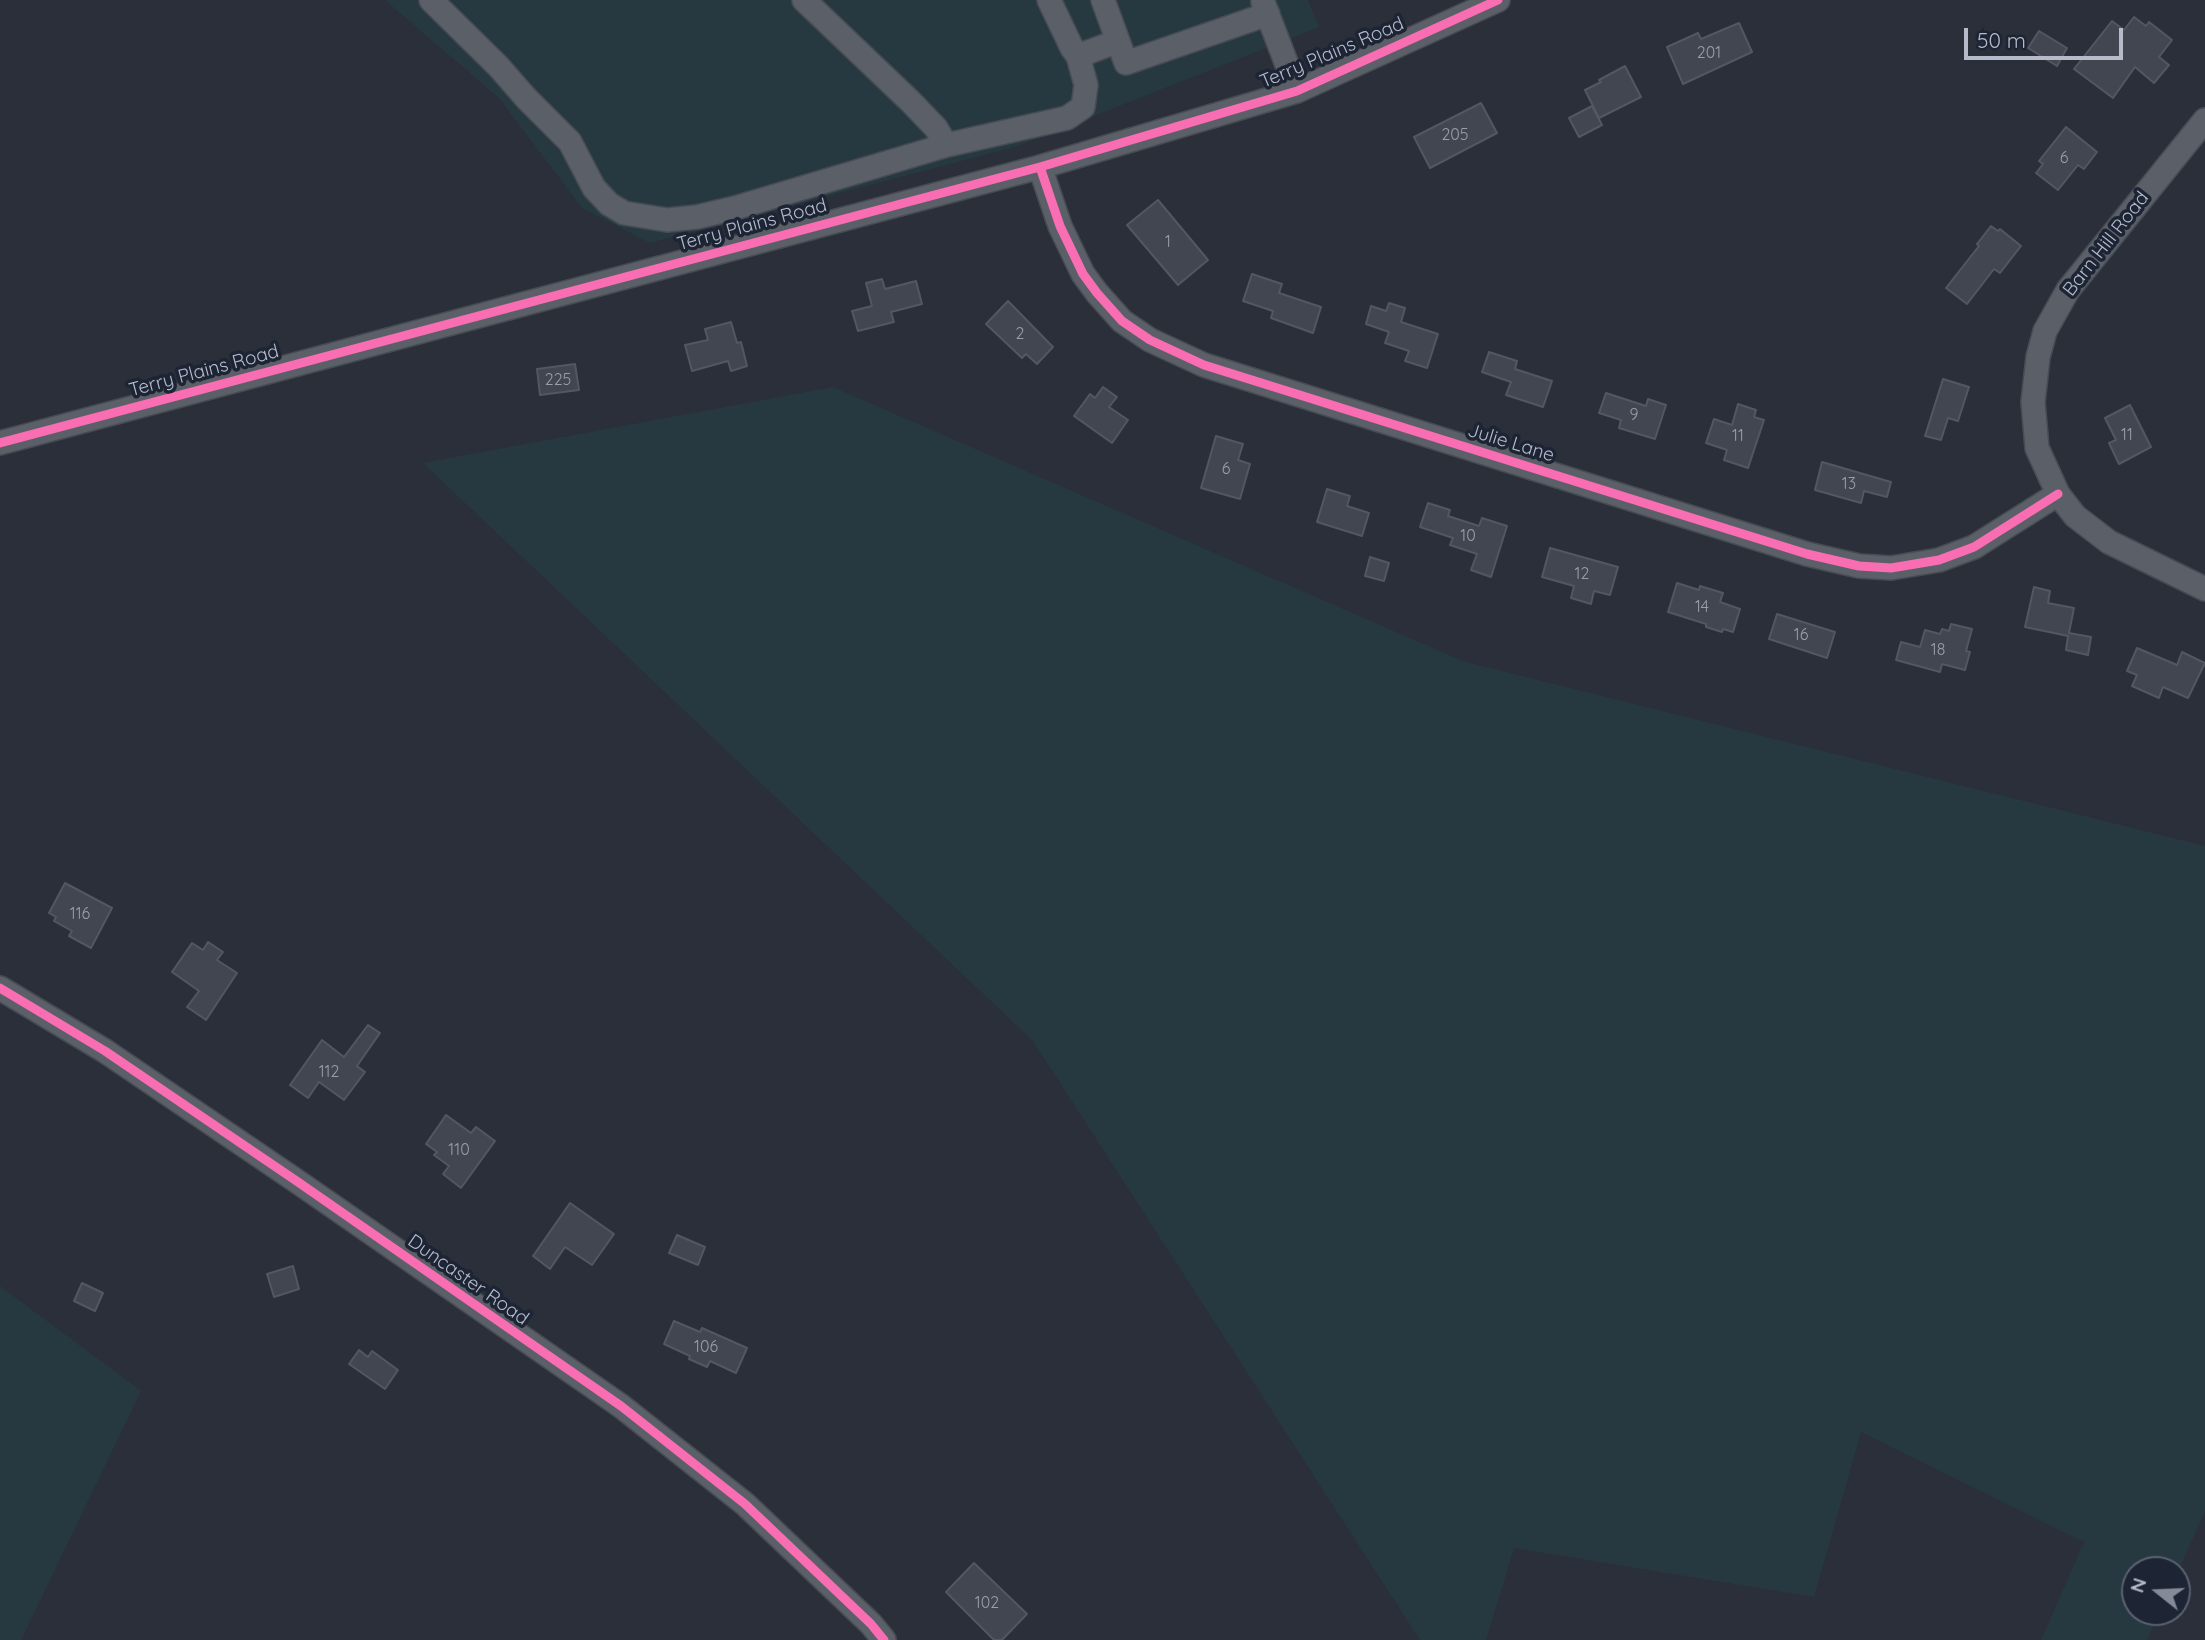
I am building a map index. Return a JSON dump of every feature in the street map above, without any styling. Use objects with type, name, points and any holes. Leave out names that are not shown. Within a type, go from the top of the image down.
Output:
[{"type":"street","points":[[431,0],[570,142],[594,188],[609,204],[624,213],[667,220],[697,217],[946,145],[1067,118],[1083,107],[1086,85],[1078,56],[1049,0]]},
{"type":"street","points":[[804,0],[911,102],[936,128],[946,145]]},
{"type":"street","points":[[1103,0],[1126,64],[1265,7],[1297,91]]},
{"type":"street","name":"Terry Plains Road","points":[[0,443],[1040,167],[1297,91],[1498,0]]},
{"type":"street","points":[[1078,56],[1118,41]]},
{"type":"street","name":"Barn Hill Road","points":[[2205,120],[2068,290],[2045,331],[2038,357],[2033,402],[2037,448],[2058,494],[2075,516],[2109,542],[2205,589]]},
{"type":"street","name":"Julie Lane","points":[[1040,167],[1060,226],[1083,274],[1097,293],[1122,321],[1150,340],[1203,365],[1807,554],[1859,566],[1891,568],[1939,560],[1974,547],[2058,494]]},
{"type":"street","name":"Duncaster Road","points":[[0,988],[105,1051],[621,1406],[745,1504],[871,1624],[884,1640]]},
{"type":"shaded area","points":[[385,0],[1308,0],[1319,27],[1018,146],[650,243],[582,208],[499,98]]},
{"type":"shaded area","points":[[833,387],[1465,662],[2205,846],[2205,1511],[2185,1556],[2121,1556],[2121,1626],[2154,1626],[2147,1640],[2041,1640],[2084,1542],[1861,1432],[1814,1597],[1514,1548],[1486,1640],[1420,1640],[1033,1041],[423,463]]},
{"type":"shaded area","points":[[0,1286],[141,1391],[21,1640],[0,1640]]},
{"type":"building","points":[[2134,17],[2146,26],[2149,22],[2172,40],[2159,57],[2169,65],[2154,83],[2135,67],[2113,98],[2074,69],[2112,21],[2124,30]]},
{"type":"building","points":[[1739,23],[1752,52],[1683,84],[1667,47],[1698,33],[1701,39]]},
{"type":"building","points":[[2039,31],[2067,48],[2057,66],[2028,48]]},
{"type":"building","points":[[1625,66],[1641,97],[1599,118],[1585,90]]},
{"type":"building","points":[[1481,103],[1497,133],[1430,168],[1414,137]]},
{"type":"building","points":[[1592,106],[1602,125],[1579,137],[1569,118]]},
{"type":"building","points":[[2066,127],[2097,152],[2084,169],[2078,165],[2058,190],[2036,173],[2043,164],[2039,161]]},
{"type":"building","points":[[1158,200],[1208,260],[1178,285],[1127,225]]},
{"type":"building","points":[[1991,226],[1998,231],[2000,229],[2021,246],[2000,273],[1994,269],[1967,304],[1946,288]]},
{"type":"building","points":[[1252,274],[1282,284],[1279,293],[1321,307],[1313,333],[1271,318],[1273,311],[1243,301]]},
{"type":"building","points":[[882,279],[885,289],[916,281],[922,304],[891,312],[894,322],[858,331],[852,311],[872,306],[866,283]]},
{"type":"building","points":[[1008,301],[1053,347],[1037,364],[1026,354],[1022,358],[986,324]]},
{"type":"building","points":[[1389,303],[1405,308],[1401,322],[1438,334],[1427,368],[1405,361],[1409,351],[1385,343],[1389,332],[1366,324],[1371,306],[1386,311]]},
{"type":"building","points":[[731,322],[737,343],[741,342],[747,366],[731,371],[728,361],[692,371],[685,345],[708,340],[705,329]]},
{"type":"building","points":[[1489,352],[1517,361],[1515,369],[1552,381],[1543,407],[1506,395],[1511,382],[1482,372]]},
{"type":"building","points":[[575,364],[579,390],[540,395],[537,369]]},
{"type":"building","points":[[1943,379],[1969,387],[1958,421],[1948,418],[1941,440],[1925,436]]},
{"type":"building","points":[[1103,387],[1117,397],[1109,407],[1128,420],[1112,443],[1074,416],[1090,394],[1095,398]]},
{"type":"building","points":[[1606,393],[1646,406],[1648,399],[1666,405],[1655,439],[1619,428],[1621,420],[1599,413]]},
{"type":"building","points":[[1738,404],[1756,410],[1754,417],[1764,420],[1748,468],[1724,460],[1727,450],[1706,443],[1714,419],[1732,425]]},
{"type":"building","points":[[2130,405],[2151,447],[2119,464],[2109,443],[2116,440],[2105,418]]},
{"type":"building","points":[[1216,436],[1243,444],[1238,460],[1250,464],[1240,499],[1201,488]]},
{"type":"building","points":[[1822,462],[1891,482],[1887,497],[1864,491],[1861,503],[1815,490]]},
{"type":"building","points":[[1327,489],[1350,496],[1347,506],[1369,513],[1362,536],[1317,522]]},
{"type":"building","points":[[1428,503],[1450,510],[1448,516],[1479,526],[1482,518],[1507,526],[1491,577],[1471,570],[1477,554],[1450,545],[1453,538],[1420,527]]},
{"type":"building","points":[[1550,548],[1618,567],[1610,595],[1594,591],[1591,604],[1571,598],[1574,586],[1542,577]]},
{"type":"building","points":[[1370,557],[1389,563],[1384,581],[1365,576]]},
{"type":"building","points":[[1677,583],[1699,590],[1700,586],[1723,593],[1720,602],[1740,609],[1733,632],[1723,629],[1722,632],[1668,612]]},
{"type":"building","points":[[2034,587],[2050,591],[2048,603],[2074,608],[2069,633],[2091,637],[2088,655],[2066,650],[2068,636],[2025,627]]},
{"type":"building","points":[[1777,614],[1835,632],[1827,658],[1769,639]]},
{"type":"building","points":[[1951,624],[1972,629],[1966,651],[1970,652],[1965,670],[1942,664],[1940,672],[1896,660],[1901,642],[1920,647],[1925,630],[1940,634],[1942,629],[1949,631]]},
{"type":"building","points":[[2137,648],[2177,665],[2182,652],[2205,663],[2188,698],[2163,687],[2159,698],[2132,686],[2137,675],[2127,671]]},
{"type":"building","points":[[65,883],[112,908],[91,948],[69,936],[72,931],[54,921],[56,917],[49,913]]},
{"type":"building","points":[[208,942],[223,952],[217,960],[237,973],[206,1020],[187,1007],[199,991],[172,972],[192,943],[203,950]]},
{"type":"building","points":[[368,1025],[380,1033],[357,1066],[365,1072],[344,1100],[319,1082],[308,1098],[290,1085],[322,1040],[344,1057]]},
{"type":"building","points":[[446,1115],[471,1133],[476,1127],[495,1141],[461,1188],[443,1174],[449,1166],[434,1155],[437,1152],[426,1144]]},
{"type":"building","points":[[570,1203],[614,1234],[592,1265],[565,1247],[550,1269],[533,1256]]},
{"type":"building","points":[[677,1235],[705,1247],[698,1265],[669,1253]]},
{"type":"building","points":[[293,1266],[299,1289],[274,1297],[267,1274]]},
{"type":"building","points":[[82,1283],[103,1293],[95,1311],[74,1301]]},
{"type":"building","points":[[674,1321],[700,1332],[702,1328],[747,1348],[736,1373],[710,1361],[707,1367],[664,1344]]},
{"type":"building","points":[[359,1350],[368,1357],[372,1351],[398,1370],[385,1389],[349,1364]]},
{"type":"building","points":[[974,1563],[1027,1614],[1002,1640],[994,1640],[946,1592]]},
{"type":"cycle path","points":[[0,443],[1040,167],[1297,91],[1498,0]]},
{"type":"cycle path","points":[[1040,167],[1060,226],[1083,274],[1097,293],[1122,321],[1150,340],[1204,365],[1807,554],[1859,566],[1891,568],[1939,560],[1974,547],[2058,494]]},
{"type":"cycle path","points":[[0,988],[105,1051],[621,1406],[745,1504],[871,1624],[884,1640]]}]
